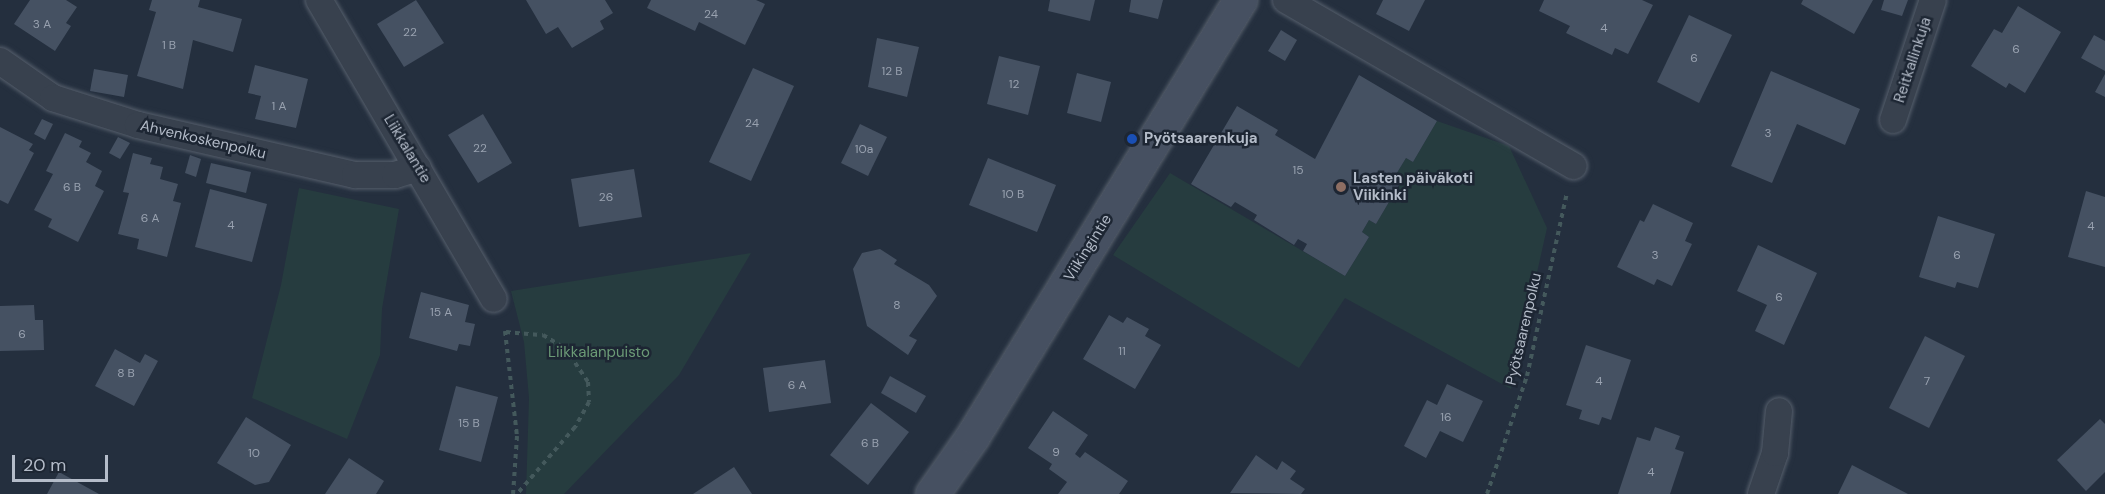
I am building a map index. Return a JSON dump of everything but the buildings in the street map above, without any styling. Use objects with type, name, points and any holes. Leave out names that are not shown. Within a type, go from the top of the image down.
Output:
[{"type":"street","name":"Liikkalantie","points":[[319,0],[494,299]]},
{"type":"street","name":"Viikingintie","points":[[932,494],[972,437],[1240,0]]},
{"type":"street","points":[[1286,0],[1573,166]]},
{"type":"street","name":"Reitkallinkuja","points":[[1893,120],[1932,0]]},
{"type":"street","name":"Ahvenkoskenpolku","points":[[0,61],[52,98],[138,125],[355,175],[395,175],[418,168]]},
{"type":"street","points":[[1761,494],[1774,453],[1779,411]]},
{"type":"path","name":"Pyötsaarenpolku","points":[[1487,494],[1527,376],[1573,166]]},
{"type":"path","points":[[494,299],[506,332],[517,436],[515,494]]},
{"type":"path","points":[[506,332],[543,335],[565,348],[588,381],[589,402],[575,427],[515,494]]},
{"type":"green space","points":[[1437,121],[1509,146],[1547,228],[1511,389],[1345,298],[1299,368],[1113,255],[1170,173],[1345,276],[1369,237],[1362,232],[1369,220],[1376,224],[1399,185],[1392,181],[1406,158],[1413,162]]},
{"type":"green space","points":[[299,188],[399,209],[382,309],[380,355],[347,439],[252,398],[281,285]]},
{"type":"green space","name":"Liikkalanpuisto","points":[[751,253],[679,375],[564,494],[526,494],[529,398],[524,342],[511,291]]},
{"type":"place","name":"Pyötsaarenkuja","points":[[1132,139]]},
{"type":"place","name":"Lasten päiväkoti Viikinki","points":[[1341,187]]}]
